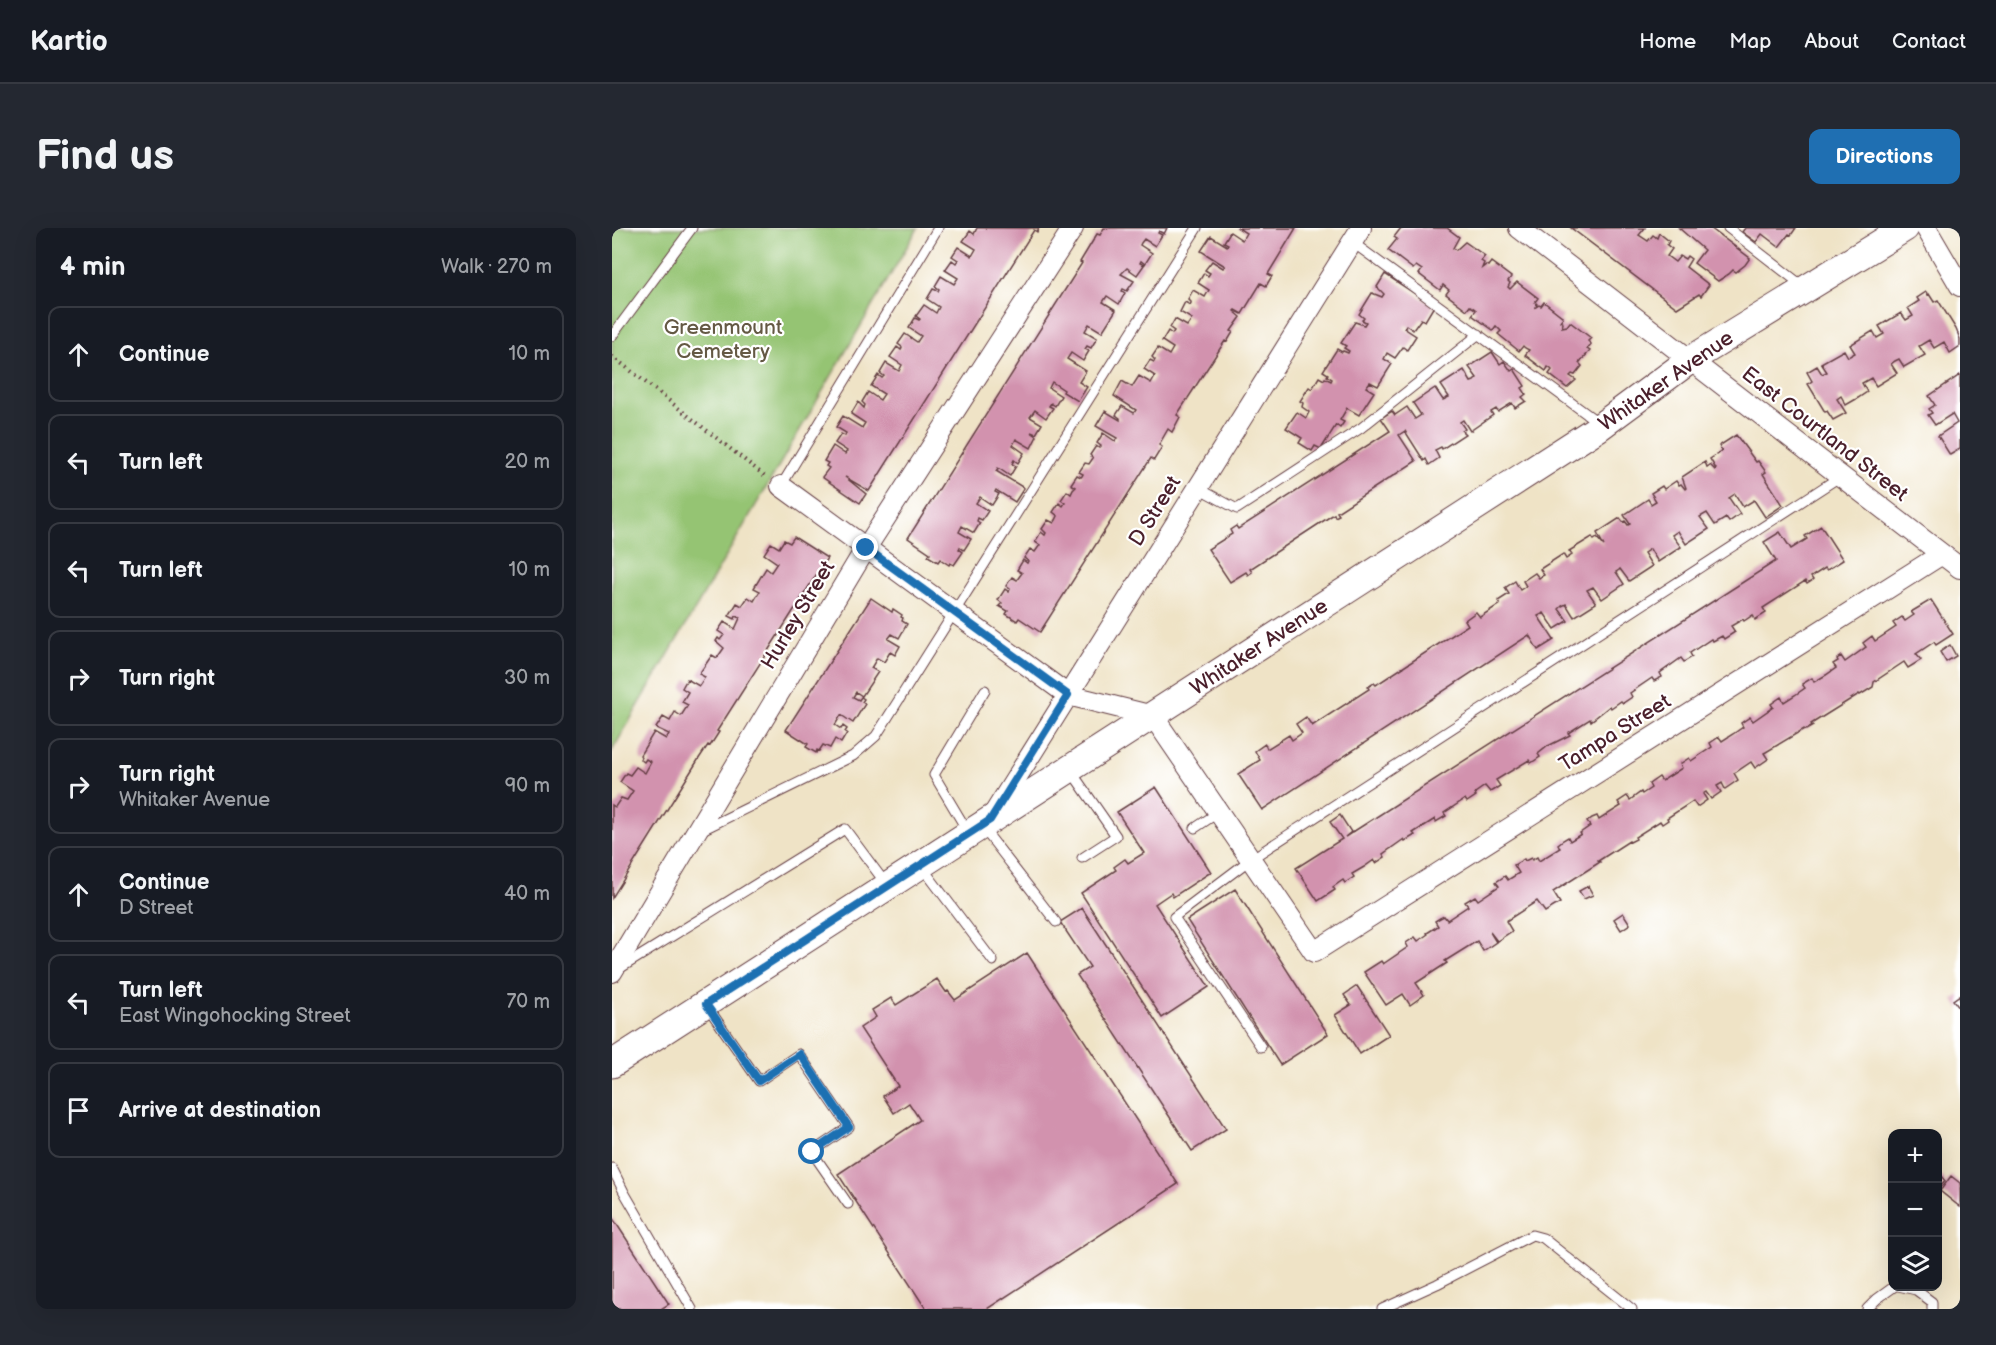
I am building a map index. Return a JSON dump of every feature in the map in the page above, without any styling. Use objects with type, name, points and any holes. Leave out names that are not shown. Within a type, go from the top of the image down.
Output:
[{"type":"main road","name":"Whitaker Avenue","points":[[612,1064],[1602,425],[1690,360],[1893,231]]},
{"type":"street","name":"Hurley Street","points":[[612,973],[866,548],[1073,228]]},
{"type":"street","name":"East Courtland Street","points":[[1519,228],[1960,568]]},
{"type":"street","points":[[1926,228],[1960,286]]},
{"type":"street","name":"D Street","points":[[980,827],[1068,695],[1357,235]]},
{"type":"street","points":[[774,481],[1068,695],[1153,716],[1251,859]]},
{"type":"street","name":"Tampa Street","points":[[1251,859],[1314,952],[1942,554]]},
{"type":"lane","points":[[612,336],[692,228]]},
{"type":"lane","points":[[774,481],[938,228]]},
{"type":"lane","points":[[695,834],[853,756],[876,736],[1197,228]]},
{"type":"lane","points":[[1728,228],[1806,288]]},
{"type":"lane","points":[[1357,235],[1479,334],[1602,425]]},
{"type":"lane","points":[[1198,488],[1237,508],[1361,428],[1479,334]]},
{"type":"lane","points":[[1261,1047],[1174,916],[1251,859],[1841,476]]},
{"type":"lane","points":[[985,690],[934,775],[980,827],[1056,922]]},
{"type":"lane","points":[[1070,769],[1116,836],[1082,858]]},
{"type":"lane","points":[[1195,828],[1219,812]]},
{"type":"lane","points":[[612,973],[844,829],[888,886]]},
{"type":"lane","points":[[921,865],[993,961]]},
{"type":"lane","points":[[706,1004],[759,1081],[800,1054],[849,1127],[812,1152],[848,1204]]},
{"type":"lane","points":[[612,1168],[692,1309]]},
{"type":"lane","points":[[1382,1309],[1437,1284],[1532,1235],[1543,1238],[1632,1309]]},
{"type":"lane","points":[[1867,1309],[1890,1291]]},
{"type":"lane","points":[[1917,1291],[1932,1302],[1932,1309]]},
{"type":"path","points":[[612,356],[774,481]]},
{"type":"green space","name":"Greenmount Cemetery","points":[[612,228],[918,228],[612,751]]},
{"type":"building","points":[[977,228],[1039,228],[1037,232],[1034,230],[869,491],[845,477],[866,494],[860,503],[822,477],[829,468],[826,466],[828,463],[824,461],[833,446],[845,454],[847,451],[835,443],[841,434],[845,436],[846,433],[836,427],[843,416],[862,428],[865,423],[851,414],[858,402],[864,408],[865,405],[862,402],[868,392],[880,400],[884,394],[871,386],[878,375],[882,378],[884,376],[880,373],[886,363],[899,371],[902,365],[890,357],[897,347],[901,350],[902,347],[898,344],[905,334],[917,342],[921,336],[909,328],[915,318],[920,319],[916,316],[924,305],[936,313],[939,307],[927,299],[933,289],[938,291],[939,289],[935,286],[941,276],[954,284],[958,278],[945,270],[952,260],[956,263],[958,260],[952,256],[958,247],[972,256],[976,249],[963,241],[970,231],[974,234]]},
{"type":"building","points":[[1104,228],[1167,228],[1164,234],[1159,231],[1158,233],[1162,235],[1155,246],[1144,239],[1141,243],[1140,245],[1152,253],[1145,264],[1141,261],[1140,263],[1144,265],[1137,275],[1127,268],[1121,274],[1134,281],[1127,291],[1123,289],[1125,293],[1119,304],[1107,296],[1103,302],[1116,310],[1102,332],[1089,324],[1085,331],[1097,338],[1091,348],[1087,346],[1085,349],[1089,351],[1083,361],[1071,353],[1067,359],[1086,371],[1079,382],[1087,387],[1078,401],[1052,382],[1049,388],[1061,396],[1055,406],[1051,403],[1049,406],[1053,408],[1046,418],[1035,410],[1030,417],[1042,424],[1036,434],[1031,432],[1037,436],[1031,448],[1016,439],[1013,445],[1024,453],[1018,463],[1014,460],[1012,464],[1016,466],[1010,476],[998,468],[996,471],[1024,488],[1015,502],[996,490],[995,492],[999,494],[992,505],[980,497],[976,503],[988,511],[982,520],[978,518],[977,521],[980,523],[974,533],[962,526],[959,532],[971,539],[964,550],[960,547],[959,549],[963,552],[954,565],[950,563],[949,565],[940,559],[938,562],[928,556],[930,553],[908,538],[1082,263],[1080,262],[1097,234],[1100,235]]},
{"type":"building","points":[[1238,228],[1296,228],[1268,274],[1272,276],[1266,286],[1261,283],[1242,314],[1234,311],[1241,317],[1231,331],[1233,332],[1227,342],[1225,341],[1177,415],[1180,417],[1172,432],[1168,429],[1159,445],[1162,447],[1154,460],[1151,458],[1040,632],[1019,618],[1017,621],[1006,614],[1008,611],[999,606],[1002,603],[998,600],[1005,589],[1009,592],[1010,589],[1006,586],[1012,577],[1017,580],[1022,573],[1017,570],[1023,560],[1027,563],[1028,561],[1024,558],[1030,549],[1035,552],[1040,545],[1035,542],[1041,532],[1045,535],[1042,529],[1048,520],[1054,523],[1056,520],[1058,516],[1053,512],[1059,503],[1063,506],[1065,503],[1061,500],[1067,491],[1071,494],[1076,487],[1071,484],[1077,475],[1082,476],[1083,474],[1079,472],[1085,463],[1089,464],[1093,458],[1090,455],[1096,446],[1099,448],[1101,446],[1097,443],[1103,433],[1115,441],[1117,438],[1096,426],[1105,411],[1120,420],[1116,415],[1122,406],[1134,413],[1136,410],[1114,396],[1122,381],[1132,387],[1139,376],[1151,383],[1155,376],[1144,369],[1150,360],[1154,362],[1152,357],[1158,348],[1169,355],[1173,348],[1162,341],[1168,331],[1172,334],[1174,331],[1170,328],[1175,319],[1187,326],[1192,319],[1180,312],[1185,302],[1190,305],[1191,302],[1188,299],[1193,290],[1205,297],[1209,290],[1198,283],[1204,273],[1208,276],[1210,273],[1205,270],[1212,261],[1223,268],[1225,266],[1201,251],[1211,236],[1227,246],[1228,244],[1224,242],[1230,232],[1242,240],[1246,233]]},
{"type":"building","points":[[1401,228],[1447,228],[1459,237],[1453,248],[1456,250],[1465,242],[1485,256],[1481,261],[1484,263],[1482,268],[1491,262],[1511,277],[1508,281],[1510,289],[1517,282],[1538,298],[1535,302],[1536,307],[1541,306],[1544,302],[1563,317],[1560,321],[1563,323],[1562,327],[1567,326],[1570,322],[1591,338],[1588,341],[1591,344],[1587,349],[1590,351],[1579,363],[1582,366],[1575,375],[1570,376],[1576,380],[1567,388],[1549,374],[1551,369],[1548,367],[1546,371],[1525,355],[1529,350],[1523,346],[1519,351],[1498,334],[1501,331],[1496,326],[1493,330],[1472,315],[1476,310],[1470,306],[1467,310],[1446,294],[1449,290],[1443,285],[1440,290],[1419,274],[1422,270],[1416,266],[1413,269],[1388,250],[1397,239],[1394,237]]},
{"type":"building","points":[[1571,228],[1645,228],[1639,235],[1648,241],[1653,235],[1657,238],[1659,233],[1669,241],[1667,245],[1672,249],[1667,256],[1675,262],[1680,256],[1685,259],[1687,256],[1691,259],[1686,267],[1709,285],[1701,296],[1699,294],[1677,308]]},
{"type":"building","points":[[1679,228],[1710,228],[1750,258],[1736,272],[1733,270],[1718,281],[1694,263],[1704,250]]},
{"type":"building","points":[[1745,228],[1796,228],[1779,247],[1762,234],[1756,242],[1742,232]]},
{"type":"building","points":[[1385,274],[1434,306],[1425,321],[1421,319],[1413,330],[1406,325],[1404,328],[1416,336],[1407,350],[1403,347],[1395,358],[1387,353],[1384,359],[1392,364],[1378,386],[1370,382],[1366,387],[1374,392],[1359,415],[1347,408],[1340,420],[1344,422],[1340,428],[1336,425],[1321,449],[1315,446],[1312,451],[1299,443],[1302,438],[1286,428],[1297,412],[1306,418],[1309,412],[1302,407],[1303,403],[1300,401],[1309,387],[1312,389],[1319,377],[1331,381],[1328,374],[1323,371],[1337,349],[1348,353],[1349,351],[1344,348],[1346,346],[1341,343],[1355,322],[1364,325],[1366,322],[1359,314],[1372,293],[1382,297],[1384,294],[1377,287]]},
{"type":"building","points":[[1926,292],[1934,302],[1938,300],[1956,329],[1960,346],[1950,353],[1944,342],[1934,348],[1929,340],[1919,346],[1925,355],[1904,367],[1899,359],[1891,364],[1897,373],[1876,386],[1871,378],[1862,383],[1867,392],[1846,405],[1841,396],[1837,399],[1846,413],[1833,420],[1827,411],[1825,412],[1808,384],[1812,381],[1807,372],[1817,366],[1822,374],[1827,372],[1821,363],[1844,350],[1848,357],[1855,353],[1850,345],[1873,331],[1877,338],[1884,334],[1879,326],[1901,313],[1906,320],[1913,316],[1908,308],[1919,301],[1917,298]]},
{"type":"building","points":[[1492,352],[1500,364],[1504,361],[1511,371],[1514,369],[1525,386],[1522,388],[1526,394],[1522,397],[1526,401],[1515,408],[1512,403],[1498,412],[1496,409],[1491,412],[1493,415],[1470,431],[1463,420],[1460,422],[1465,429],[1462,431],[1465,434],[1442,449],[1441,447],[1435,450],[1439,458],[1429,465],[1405,431],[1399,435],[1416,461],[1337,512],[1339,515],[1335,517],[1334,514],[1250,569],[1252,572],[1248,575],[1246,572],[1230,582],[1208,549],[1232,534],[1230,530],[1236,526],[1238,529],[1390,431],[1381,418],[1392,411],[1395,415],[1407,407],[1415,419],[1421,415],[1413,403],[1435,388],[1443,400],[1449,397],[1441,385],[1464,370],[1471,382],[1474,381],[1477,378],[1469,367]]},
{"type":"building","points":[[1960,375],[1960,449],[1950,455],[1938,436],[1957,423],[1952,414],[1935,425],[1928,415],[1932,413],[1929,409],[1935,405],[1929,396]]},
{"type":"building","points":[[1736,435],[1766,472],[1763,474],[1783,505],[1765,517],[1754,500],[1743,507],[1735,494],[1729,498],[1740,514],[1729,522],[1726,518],[1715,525],[1707,513],[1700,517],[1709,529],[1686,544],[1678,531],[1672,535],[1681,547],[1658,562],[1650,549],[1644,553],[1652,566],[1629,581],[1620,569],[1616,572],[1624,584],[1602,599],[1593,587],[1587,590],[1596,603],[1574,617],[1566,604],[1562,606],[1559,609],[1568,621],[1555,629],[1544,613],[1538,616],[1554,640],[1538,650],[1529,635],[1262,810],[1238,774],[1260,760],[1255,751],[1265,744],[1267,749],[1289,735],[1292,740],[1302,733],[1296,724],[1306,717],[1312,726],[1369,689],[1368,687],[1374,683],[1376,685],[1468,625],[1465,620],[1476,612],[1480,617],[1500,604],[1498,601],[1509,594],[1505,588],[1515,581],[1520,590],[1526,586],[1523,581],[1535,573],[1539,578],[1544,575],[1540,569],[1563,554],[1566,559],[1572,555],[1569,551],[1592,537],[1594,540],[1597,538],[1604,546],[1597,533],[1620,518],[1628,525],[1630,524],[1624,515],[1648,499],[1651,504],[1656,501],[1651,493],[1662,486],[1664,489],[1676,481],[1685,489],[1682,477],[1705,462],[1707,467],[1710,465],[1715,470],[1710,459],[1722,451],[1719,446]]},
{"type":"building","points":[[1821,526],[1843,560],[1827,570],[1825,568],[1811,577],[1813,580],[1807,584],[1805,581],[1763,608],[1766,613],[1755,620],[1753,615],[1731,626],[1735,632],[1724,639],[1722,636],[1713,641],[1711,639],[1690,653],[1692,657],[1684,662],[1681,658],[1660,673],[1662,677],[1654,681],[1652,678],[1630,693],[1632,697],[1623,703],[1621,701],[1611,708],[1610,706],[1591,721],[1590,719],[1568,733],[1570,735],[1548,746],[1538,754],[1540,757],[1531,763],[1529,760],[1496,780],[1500,786],[1490,792],[1485,786],[1475,793],[1476,796],[1467,802],[1465,799],[1444,813],[1446,816],[1436,822],[1435,819],[1413,833],[1415,835],[1405,841],[1404,839],[1383,854],[1385,857],[1376,863],[1374,860],[1352,874],[1354,877],[1345,883],[1343,880],[1333,887],[1335,890],[1318,901],[1296,868],[1342,839],[1330,822],[1340,815],[1351,832],[1345,837],[1776,561],[1764,542],[1780,532],[1791,549]]},
{"type":"building","points":[[794,537],[827,558],[612,898],[612,805],[615,807],[621,798],[627,800],[633,791],[620,782],[626,773],[630,775],[636,767],[645,773],[651,762],[646,759],[644,762],[640,759],[640,755],[654,732],[666,739],[669,734],[656,728],[663,717],[670,721],[675,712],[681,716],[688,705],[682,702],[688,692],[682,688],[687,679],[699,686],[705,677],[699,674],[712,655],[717,658],[724,648],[716,641],[724,635],[718,631],[724,622],[735,629],[740,618],[736,616],[735,619],[729,616],[737,603],[742,606],[748,597],[754,601],[760,591],[754,588],[766,568],[771,572],[777,563],[764,554],[771,543],[779,548],[784,540],[790,543]]},
{"type":"building","points":[[871,598],[892,612],[893,609],[902,615],[902,621],[907,624],[899,638],[892,634],[888,639],[900,646],[895,655],[890,652],[884,662],[877,658],[871,668],[878,672],[862,696],[856,692],[853,697],[859,700],[861,697],[865,704],[853,723],[841,715],[835,725],[841,729],[843,726],[847,729],[845,732],[847,733],[841,743],[835,739],[830,748],[823,745],[816,753],[806,747],[808,744],[786,730]]},
{"type":"building","points":[[1931,600],[1953,634],[1936,645],[1934,642],[1916,654],[1921,660],[1908,668],[1904,662],[1874,682],[1873,687],[1811,724],[1813,726],[1764,753],[1768,759],[1755,768],[1751,762],[1734,773],[1738,780],[1725,789],[1722,783],[1717,786],[1721,792],[1711,799],[1706,792],[1703,794],[1707,800],[1697,807],[1693,801],[1667,818],[1668,820],[1662,824],[1660,821],[1635,837],[1636,839],[1598,861],[1600,862],[1553,892],[1560,903],[1545,912],[1537,901],[1506,921],[1512,931],[1497,941],[1490,932],[1496,942],[1483,951],[1477,941],[1445,961],[1447,963],[1416,983],[1424,995],[1410,1005],[1403,994],[1386,1005],[1364,972],[1381,961],[1383,964],[1408,947],[1406,943],[1415,937],[1418,941],[1428,934],[1438,926],[1435,921],[1444,916],[1447,920],[1468,906],[1465,902],[1475,896],[1478,900],[1499,886],[1496,882],[1505,876],[1508,880],[1519,873],[1514,865],[1524,859],[1525,861],[1531,858],[1532,860],[1537,857],[1539,861],[1560,848],[1558,844],[1563,840],[1568,837],[1570,841],[1590,826],[1587,822],[1592,818],[1597,816],[1599,820],[1621,806],[1618,802],[1627,796],[1630,800],[1641,792],[1642,794],[1651,788],[1649,784],[1659,777],[1662,781],[1682,768],[1680,764],[1689,758],[1691,761],[1712,747],[1710,743],[1719,737],[1722,741],[1743,727],[1741,723],[1750,717],[1753,721],[1773,707],[1771,704],[1781,697],[1784,702],[1805,688],[1802,684],[1812,678],[1814,682],[1826,675],[1836,668],[1833,664],[1841,656],[1845,662],[1866,647],[1863,643],[1872,636],[1875,641],[1896,627],[1893,623],[1902,617],[1905,621],[1914,615],[1911,612]]},
{"type":"building","points":[[1950,645],[1956,656],[1946,662],[1940,652]]},
{"type":"building","points":[[1156,787],[1211,872],[1173,897],[1171,893],[1155,904],[1209,987],[1162,1018],[1081,893],[1116,870],[1114,867],[1125,859],[1128,863],[1144,853],[1117,812]]},
{"type":"building","points":[[1588,886],[1593,895],[1584,899],[1579,891]]},
{"type":"building","points":[[1235,889],[1328,1034],[1280,1065],[1187,920]]},
{"type":"building","points":[[1082,908],[1226,1129],[1192,1151],[1077,975],[1090,967],[1060,922]]},
{"type":"building","points":[[1623,913],[1630,924],[1621,930],[1614,919]]},
{"type":"building","points":[[1027,953],[1178,1184],[987,1309],[926,1309],[838,1174],[920,1120],[909,1103],[894,1113],[883,1096],[898,1086],[860,1028],[876,1017],[872,1010],[891,998],[896,1005],[937,979],[955,1000]]},
{"type":"building","points":[[1357,986],[1389,1035],[1360,1054],[1335,1015],[1351,1005],[1344,995]]},
{"type":"building","points":[[1960,995],[1960,1009],[1953,1000]]},
{"type":"building","points":[[1951,1176],[1960,1183],[1960,1207],[1942,1193],[1942,1188]]},
{"type":"building","points":[[612,1217],[669,1304],[661,1309],[612,1309]]},
{"type":"route","points":[[812,1152],[849,1127],[800,1054],[759,1081],[706,1004],[990,820],[1068,695],[866,548]]}]
